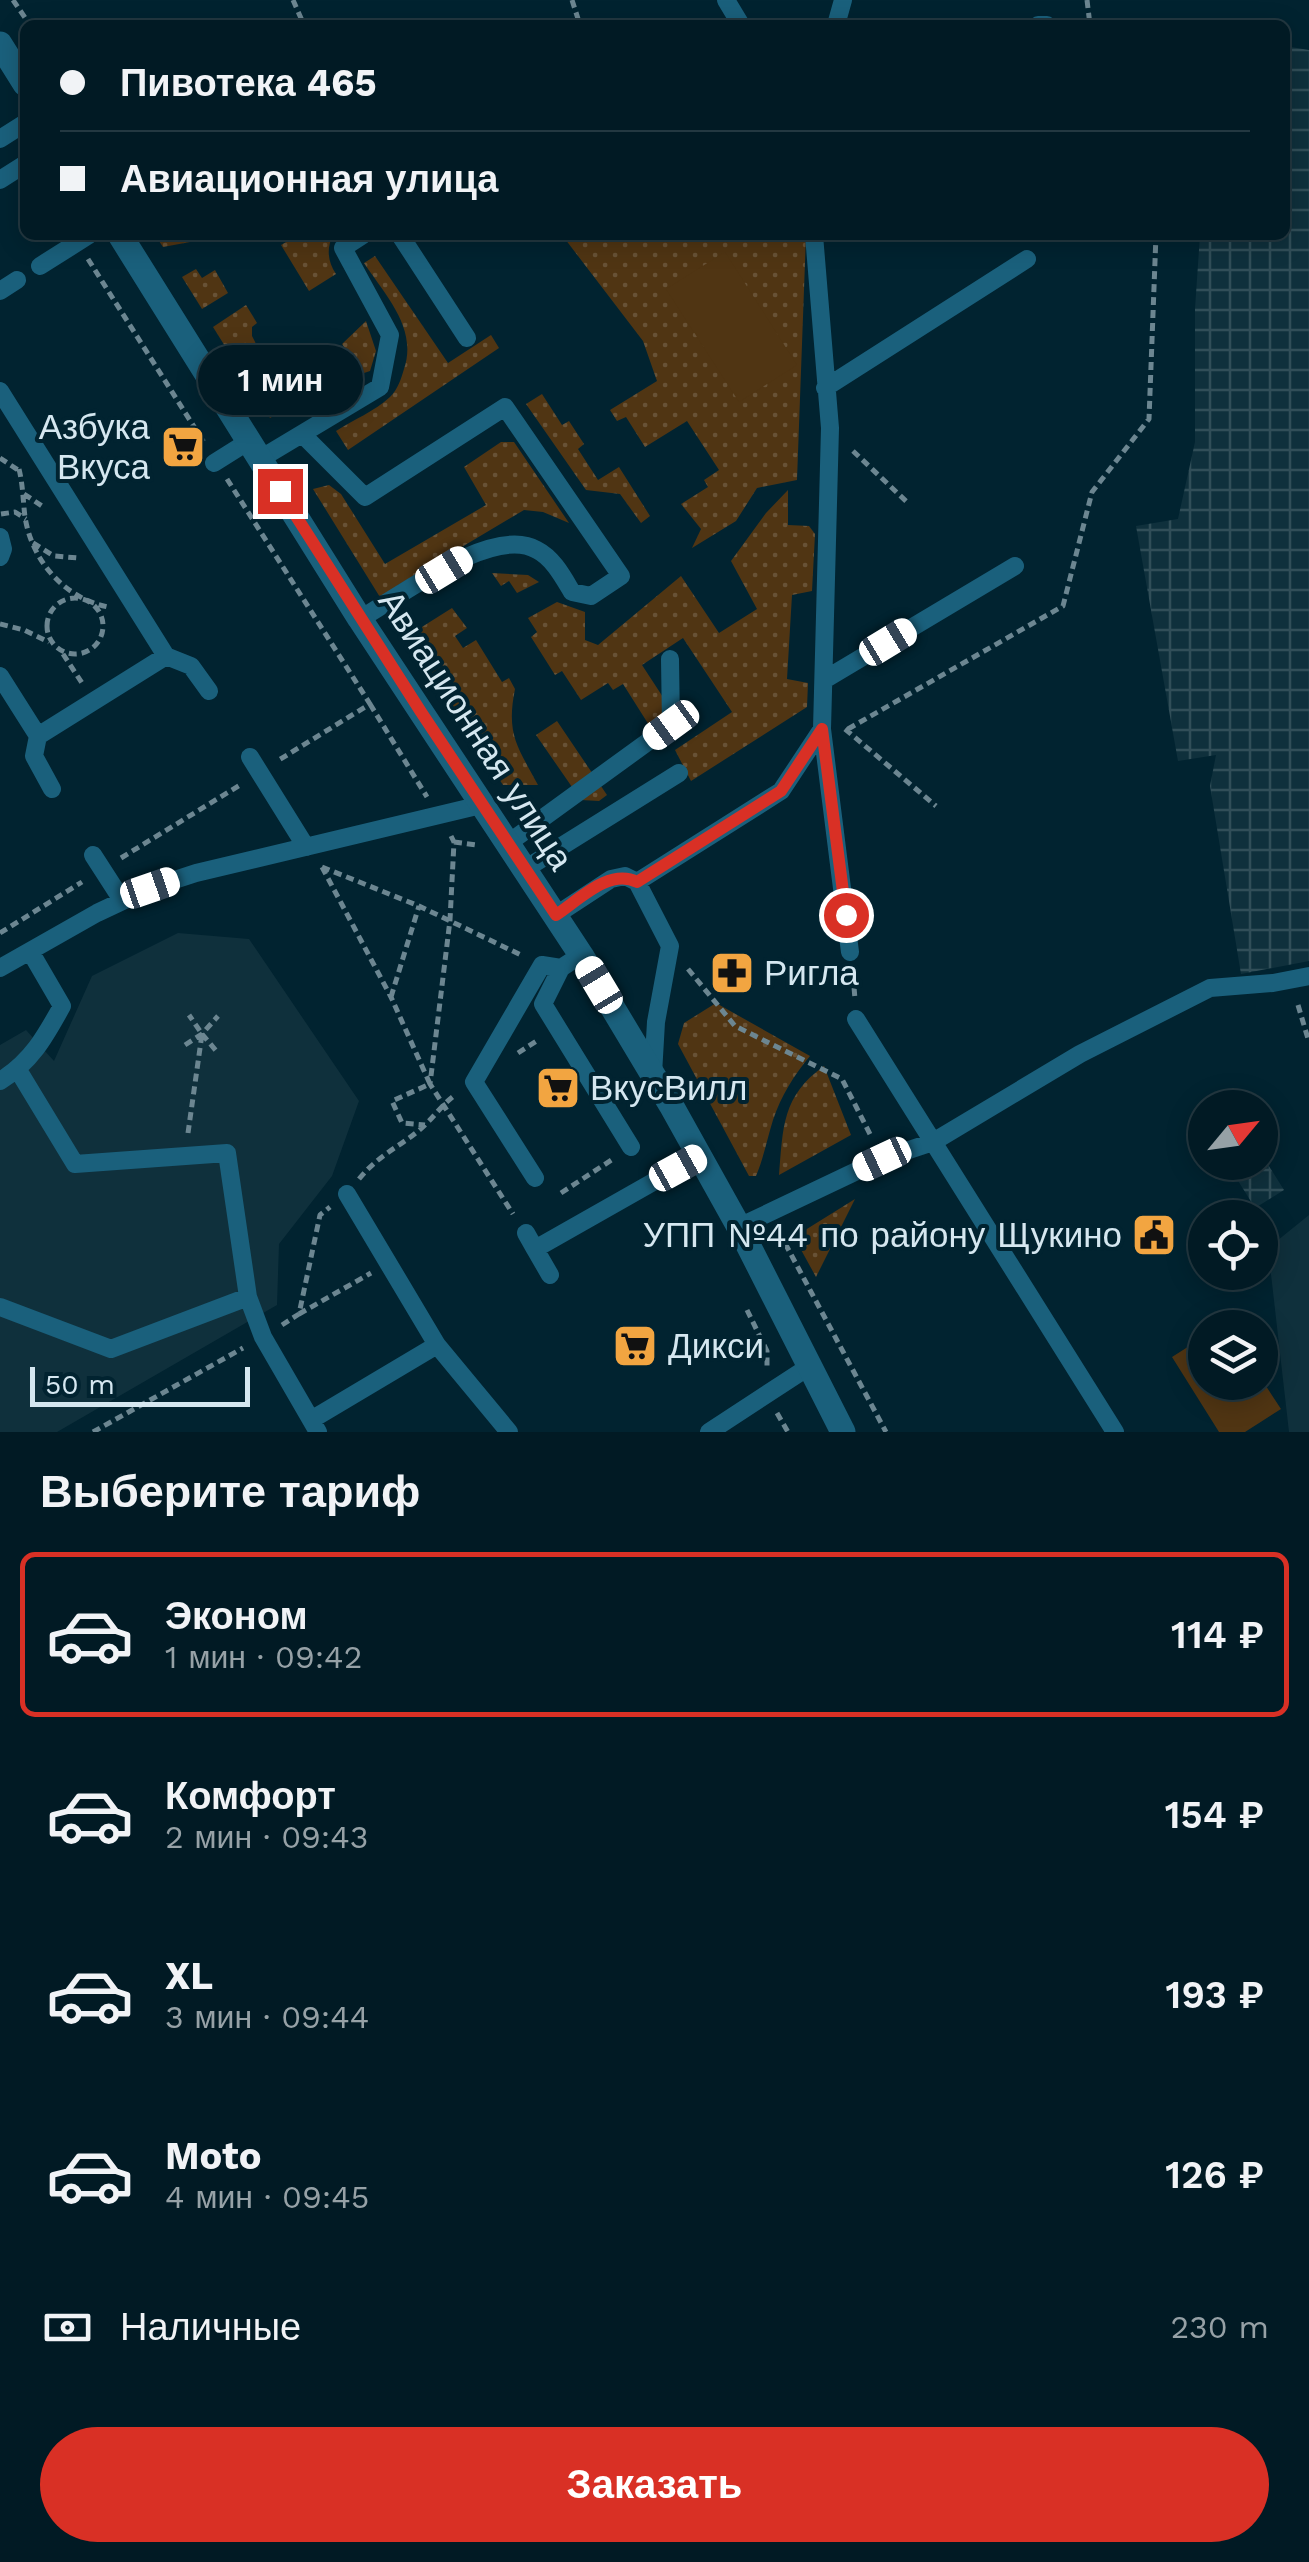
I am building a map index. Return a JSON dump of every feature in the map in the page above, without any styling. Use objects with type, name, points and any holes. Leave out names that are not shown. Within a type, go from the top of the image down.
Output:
[{"type":"street","points":[[0,44],[20,76]]},
{"type":"street","name":"Авиационная улица","points":[[123,240],[360,619],[556,915],[561,963],[653,1074],[739,1228],[842,1432]]},
{"type":"lane","points":[[40,266],[81,240]]},
{"type":"lane","points":[[215,462],[303,435],[380,386],[390,335],[343,248],[355,240]]},
{"type":"lane","points":[[403,240],[467,338]]},
{"type":"lane","points":[[814,240],[830,428],[822,729],[850,952]]},
{"type":"lane","points":[[825,388],[1026,259]]},
{"type":"lane","points":[[0,291],[17,280]]},
{"type":"lane","points":[[0,391],[166,656],[191,666],[209,691]]},
{"type":"lane","points":[[303,435],[364,497],[505,407],[620,576],[590,596],[572,592],[558,569],[536,548],[506,545],[473,552],[360,619]]},
{"type":"lane","points":[[0,537],[0,556]]},
{"type":"lane","points":[[824,680],[1015,566]]},
{"type":"lane","points":[[38,736],[166,656]]},
{"type":"lane","points":[[507,844],[671,725],[670,659]]},
{"type":"lane","points":[[0,676],[38,736],[34,756],[52,789]]},
{"type":"lane","points":[[637,882],[781,791],[822,729]]},
{"type":"lane","points":[[255,764],[306,846]]},
{"type":"lane","points":[[525,869],[679,773]]},
{"type":"lane","points":[[0,968],[122,900],[196,873],[482,805]]},
{"type":"lane","points":[[98,862],[122,900]]},
{"type":"lane","points":[[556,915],[611,879],[625,876],[637,882],[670,946],[656,1022],[653,1074]]},
{"type":"lane","points":[[0,1080],[18,1070],[40,1047],[62,1006],[30,951]]},
{"type":"lane","points":[[561,963],[543,1004],[628,1142]]},
{"type":"lane","points":[[535,1178],[474,1082],[561,963]]},
{"type":"lane","points":[[739,1228],[882,1159],[933,1142],[1080,1054],[1210,988],[1309,976]]},
{"type":"lane","points":[[856,1019],[1115,1432]]},
{"type":"lane","points":[[18,1070],[74,1164],[227,1153],[248,1297],[263,1337],[315,1426],[437,1345]]},
{"type":"lane","points":[[550,1275],[530,1241],[699,1156]]},
{"type":"lane","points":[[347,1194],[437,1345],[509,1432]]},
{"type":"lane","points":[[0,1308],[111,1350],[248,1297]]},
{"type":"lane","points":[[709,1432],[810,1366]]},
{"type":"path","points":[[84,240],[215,462],[454,842],[450,920],[430,1084]]},
{"type":"path","points":[[822,729],[848,730],[1063,606],[1092,492],[1149,419],[1156,240]]},
{"type":"path","points":[[830,428],[909,504]]},
{"type":"path","points":[[14,453],[32,542],[55,578],[98,610],[102,621],[102,634],[96,645],[74,655],[62,652]]},
{"type":"path","points":[[0,458],[20,472]]},
{"type":"path","points":[[0,514],[14,512],[26,519]]},
{"type":"path","points":[[32,542],[64,558],[82,557],[99,549]]},
{"type":"path","points":[[52,644],[46,632],[47,619],[63,600],[76,598],[113,608],[136,608]]},
{"type":"path","points":[[0,624],[24,630],[62,652],[91,703]]},
{"type":"path","points":[[0,933],[98,862],[255,764],[370,704]]},
{"type":"path","points":[[848,730],[936,806]]},
{"type":"path","points":[[530,1241],[441,1105],[391,997],[322,867],[561,963]]},
{"type":"path","points":[[391,997],[419,906]]},
{"type":"path","points":[[670,946],[736,1026],[842,1079],[882,1159]]},
{"type":"path","points":[[850,952],[856,1019]]},
{"type":"path","points":[[1298,1005],[1309,1042]]},
{"type":"path","points":[[188,1015],[218,1053]]},
{"type":"path","points":[[185,1046],[218,1016]]},
{"type":"path","points":[[184,1156],[202,1034]]},
{"type":"path","points":[[430,1084],[392,1101],[402,1124],[426,1124],[441,1105]]},
{"type":"path","points":[[561,1193],[621,1154],[628,1142]]},
{"type":"path","points":[[768,1211],[886,1432]]},
{"type":"path","points":[[300,1314],[388,1263]]},
{"type":"path","points":[[93,1432],[263,1337]]},
{"type":"shaded area","points":[[1290,47],[1309,50],[1309,961],[1241,974],[1210,786],[1216,755],[1178,761],[1136,526],[1178,519],[1195,442],[1195,309],[1200,240],[1290,240]]},
{"type":"shaded area","points":[[158,240],[201,240],[163,247]]},
{"type":"shaded area","points":[[290,240],[331,240],[329,255],[336,274],[309,291],[281,245]]},
{"type":"shaded area","points":[[566,240],[806,240],[797,480],[757,488],[736,521],[692,548],[701,529],[681,504],[708,487],[704,480],[719,470],[687,421],[645,447],[626,417],[617,421],[610,410],[657,381],[643,341]]},
{"type":"shaded area","points":[[725,252],[797,365],[739,402],[666,289]]},
{"type":"shaded area","points":[[375,256],[448,363],[491,335],[499,348],[348,450],[336,431],[390,397],[400,380],[407,354],[407,340],[397,313],[364,263]]},
{"type":"shaded area","points":[[196,269],[202,278],[215,270],[228,293],[202,309],[182,277]]},
{"type":"shaded area","points":[[246,305],[257,323],[252,327],[252,336],[272,375],[277,414],[270,418],[213,327]]},
{"type":"shaded area","points":[[366,321],[376,351],[370,371],[361,374],[342,344]]},
{"type":"shaded area","points":[[542,394],[562,425],[569,421],[584,444],[578,449],[598,480],[619,467],[650,516],[641,523],[620,494],[586,490],[526,404]]},
{"type":"shaded area","points":[[501,442],[514,442],[569,523],[543,512],[524,510],[398,585],[383,602],[313,489],[329,485],[341,494],[385,564],[486,505],[464,467]]},
{"type":"shaded area","points":[[788,490],[788,525],[809,526],[815,534],[812,591],[792,595],[787,679],[808,683],[807,707],[691,781],[675,750],[732,712],[683,638],[642,665],[674,714],[654,733],[623,684],[613,690],[608,683],[581,700],[562,671],[555,675],[531,637],[537,632],[528,618],[557,602],[585,612],[585,640],[598,645],[681,576],[719,633],[757,609],[731,561]]},
{"type":"shaded area","points":[[492,573],[528,575],[539,582],[517,593],[509,581],[501,586]]},
{"type":"shaded area","points":[[452,608],[467,628],[455,636],[463,648],[476,640],[502,682],[509,678],[515,689],[515,739],[538,785],[503,785],[406,637]]},
{"type":"shaded area","points":[[557,721],[607,795],[599,801],[581,800],[536,735]]},
{"type":"shaded area","points":[[178,933],[249,939],[359,1101],[332,1176],[279,1244],[277,1305],[57,1432],[0,1432],[0,1045],[26,1030],[54,1061],[92,976]]},
{"type":"shaded area","points":[[716,1003],[810,1056],[780,1103],[756,1176],[749,1176],[678,1044],[684,1023]]},
{"type":"shaded area","points":[[824,1066],[851,1135],[779,1175],[784,1127],[792,1101]]},
{"type":"shaded area","points":[[1238,1180],[1278,1180],[1284,1190],[1268,1200],[1250,1200]]},
{"type":"shaded area","points":[[855,1199],[816,1277],[794,1237]]},
{"type":"shaded area","points":[[1309,1215],[1309,1432],[1289,1432],[1273,1290],[1278,1290],[1278,1240]]},
{"type":"shaded area","points":[[1188,1347],[1188,1383],[1172,1357]]},
{"type":"shaded area","points":[[1199,1400],[1275,1400],[1281,1409],[1245,1432],[1219,1432]]},
{"type":"place","name":"Азбука Вкуса","points":[[183,447]]},
{"type":"place","name":"Ригла","points":[[732,973]]},
{"type":"place","name":"ВкусВилл","points":[[558,1088]]},
{"type":"place","name":"УПП №44 по району Щукино","points":[[1154,1235]]},
{"type":"place","name":"Дикси","points":[[635,1346]]},
{"type":"route","points":[[280,491],[556,915],[611,879],[625,876],[637,882],[781,791],[822,729],[846,915]]}]
